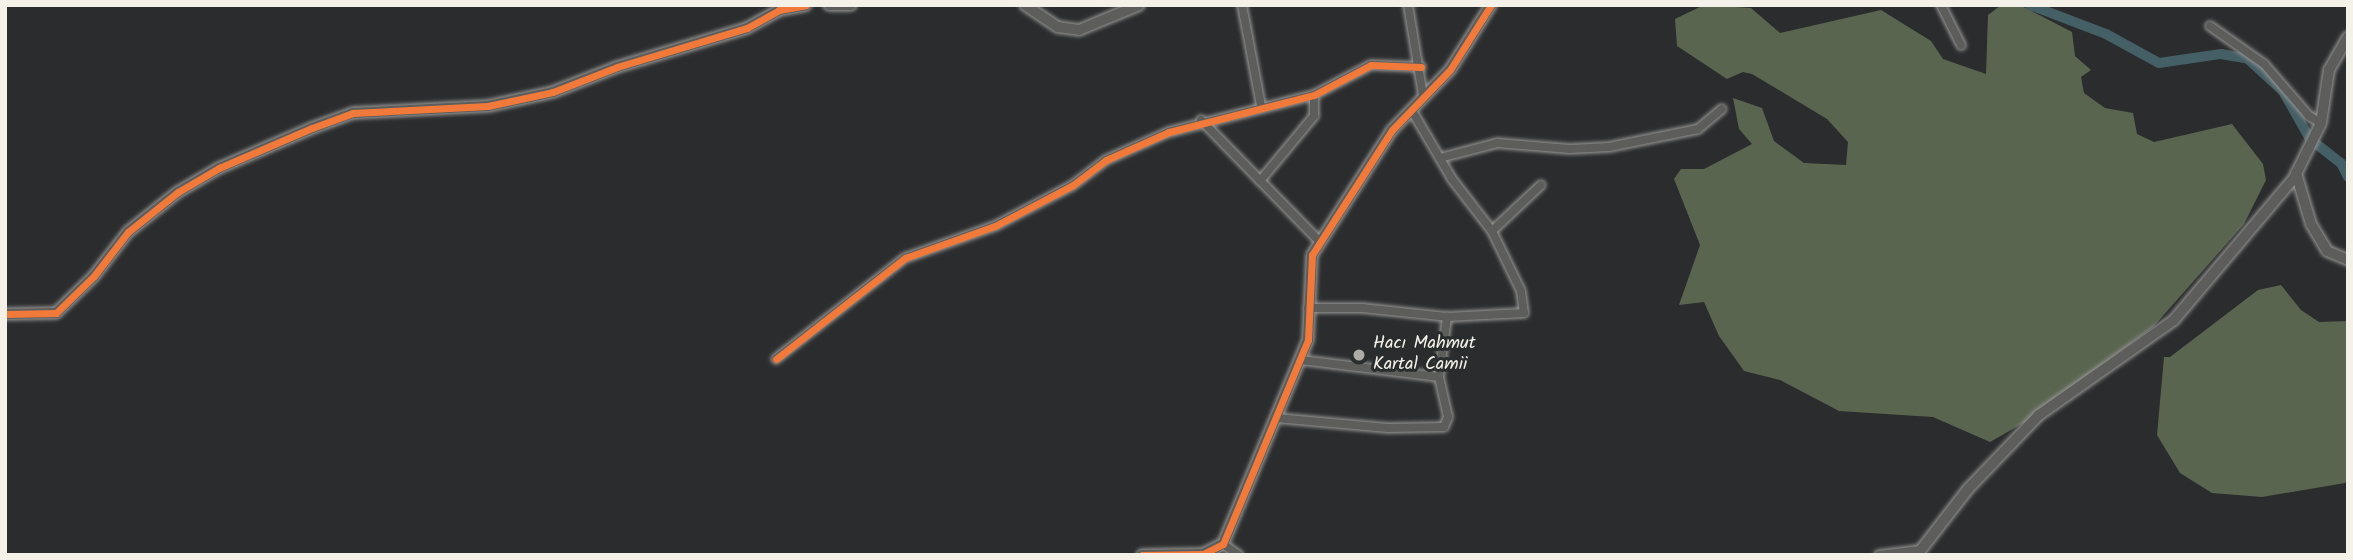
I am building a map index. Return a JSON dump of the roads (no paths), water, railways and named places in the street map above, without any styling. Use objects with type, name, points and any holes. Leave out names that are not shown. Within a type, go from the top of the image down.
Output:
[{"type":"street","points":[[5,314],[56,313],[94,276],[128,232],[178,192],[219,168],[312,128],[352,113],[488,106],[553,92],[617,67],[747,28],[779,7],[806,5]]},
{"type":"street","points":[[829,5],[851,5]]},
{"type":"street","points":[[1026,5],[1058,27],[1079,30],[1139,5]]},
{"type":"street","points":[[1242,5],[1261,106]]},
{"type":"street","points":[[1408,5],[1421,67],[1423,96]]},
{"type":"street","points":[[1142,555],[1203,554],[1223,544],[1308,340],[1312,255],[1379,148],[1411,109],[1450,71],[1491,5]]},
{"type":"street","points":[[1941,5],[1961,45]]},
{"type":"street","points":[[2210,26],[2264,64],[2309,116],[2321,123]]},
{"type":"street","points":[[1879,555],[1919,552],[1968,489],[2039,415],[2174,320],[2309,154],[2321,123],[2329,70],[2348,37]]},
{"type":"street","points":[[776,359],[905,258],[995,226],[1073,185],[1107,160],[1201,120],[1314,94],[1371,65],[1421,67]]},
{"type":"street","points":[[1260,181],[1314,116],[1314,94]]},
{"type":"street","points":[[1440,159],[1497,143],[1570,149],[1609,146],[1698,129],[1722,108]]},
{"type":"street","points":[[1308,308],[1362,308],[1447,317],[1524,313],[1521,291],[1492,231],[1469,204],[1411,109]]},
{"type":"street","points":[[1201,120],[1320,242]]},
{"type":"street","points":[[2296,173],[2317,233],[2328,251],[2348,260]]},
{"type":"street","points":[[1492,231],[1541,185]]},
{"type":"street","points":[[1276,418],[1388,429],[1444,427],[1448,417],[1439,377],[1447,317]]},
{"type":"street","points":[[1301,360],[1439,377]]},
{"type":"street","points":[[1223,544],[1232,555]]},
{"type":"street","points":[[1223,544],[1239,555]]},
{"type":"waterway","points":[[2030,5],[2106,34],[2159,63],[2221,54],[2248,59],[2283,91],[2310,139],[2341,163],[2348,177]]},
{"type":"place","name":"Hacı Mahmut Kartal Camii","points":[[1359,355]]}]
